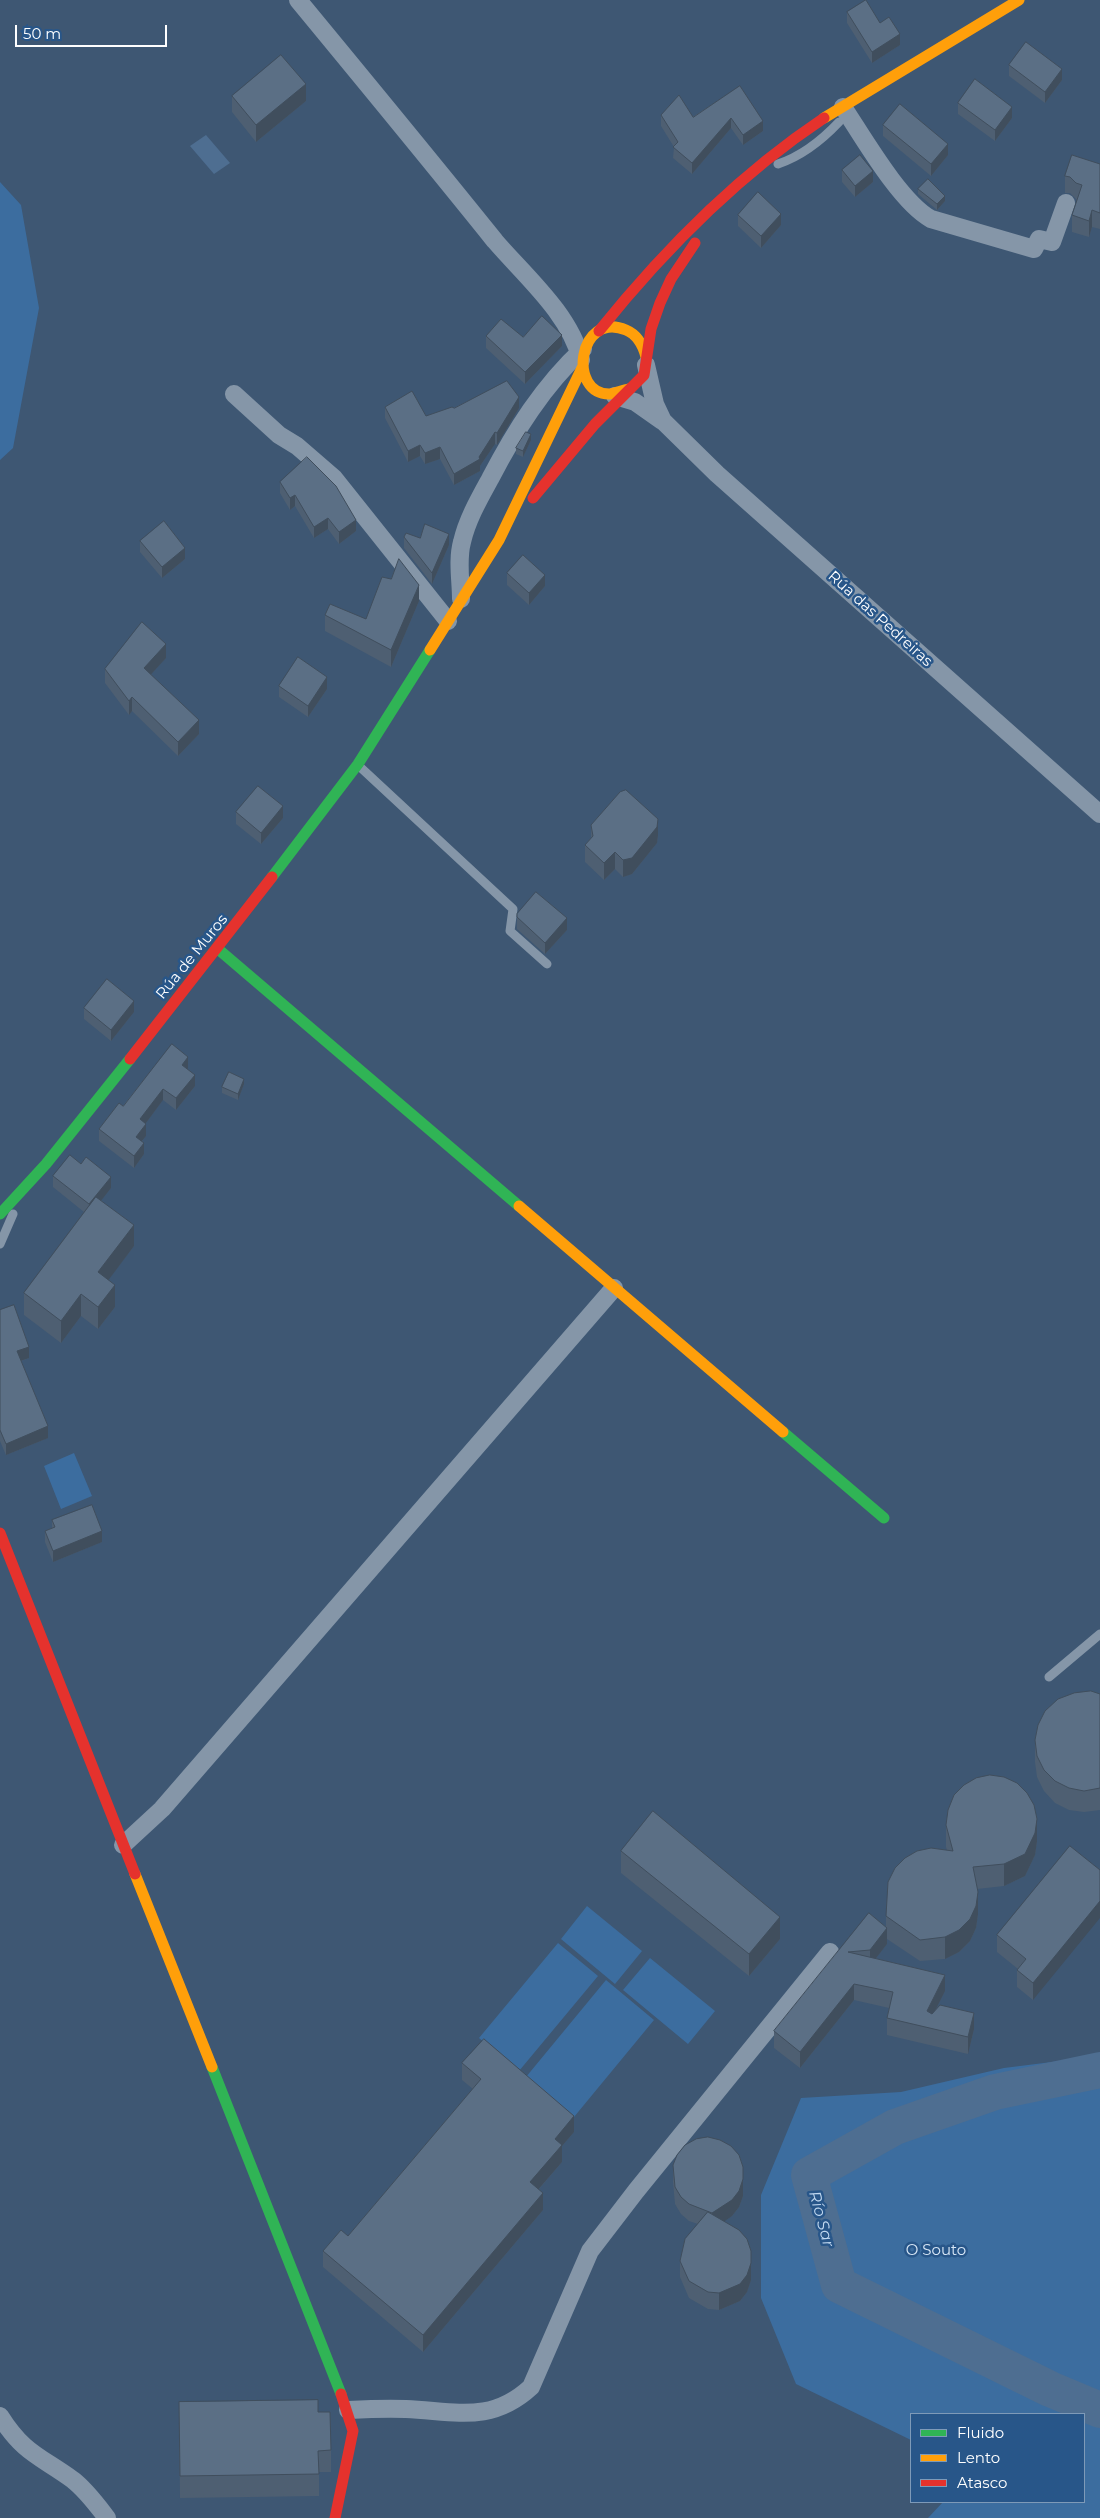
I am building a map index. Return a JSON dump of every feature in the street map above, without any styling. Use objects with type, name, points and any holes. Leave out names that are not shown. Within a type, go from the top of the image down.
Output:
[{"type":"main road","points":[[499,540],[544,450],[589,339],[680,238],[748,176],[798,136],[845,110],[867,91],[1019,0]]},
{"type":"main road","points":[[499,540],[619,398],[639,382],[646,361],[651,330],[666,288],[687,254],[738,186]]},
{"type":"main road","points":[[599,327],[622,329],[632,334],[642,345],[646,361]]},
{"type":"main road","points":[[582,356],[590,384],[619,398]]},
{"type":"main road","name":"Rúa de Muros","points":[[0,1214],[46,1164],[218,950],[358,764],[499,540]]},
{"type":"main road","points":[[218,950],[884,1518]]},
{"type":"main road","name":"Rúa de Muros","points":[[0,1234],[46,1164]]},
{"type":"main road","points":[[0,1533],[348,2410],[353,2431],[335,2518]]},
{"type":"street","points":[[298,0],[520,271],[560,315],[582,356],[558,374],[525,417],[483,491],[462,541],[460,555],[461,600]]},
{"type":"street","points":[[845,110],[909,200],[925,216],[937,222],[1034,249],[1039,239],[1052,242],[1066,203]]},
{"type":"street","points":[[560,315],[599,327]]},
{"type":"street","name":"Rúa das Pedreiras","points":[[646,361],[655,404],[663,422]]},
{"type":"street","points":[[234,394],[280,435],[302,449],[334,478],[448,621]]},
{"type":"street","name":"Rúa das Pedreiras","points":[[619,398],[663,422],[717,474],[1100,814]]},
{"type":"street","points":[[123,1845],[168,1802],[614,1288]]},
{"type":"street","points":[[348,2410],[406,2409],[479,2413],[497,2409],[513,2401],[530,2387],[590,2251],[636,2191],[830,1952]]},
{"type":"street","points":[[0,2416],[18,2442],[81,2487],[107,2518]]},
{"type":"lane","points":[[661,244],[708,212]]},
{"type":"lane","points":[[358,764],[513,908],[510,931],[547,964]]},
{"type":"lane","points":[[0,1244],[15,1211]]},
{"type":"lane","points":[[1049,1677],[1100,1634]]},
{"type":"green space","points":[[0,182],[21,205],[39,308],[13,448],[0,460]]},
{"type":"green space","points":[[74,1453],[92,1496],[61,1509],[44,1466]]},
{"type":"green space","points":[[587,1906],[642,1951],[615,1984],[561,1939]]},
{"type":"green space","points":[[558,1943],[598,1976],[519,2071],[479,2038]]},
{"type":"green space","points":[[650,1958],[715,2011],[688,2044],[623,1990]]},
{"type":"green space","points":[[606,1980],[654,2020],[574,2117],[526,2077]]},
{"type":"green space","name":"O Souto","points":[[1100,2056],[1100,2518],[928,2518],[942,2503],[1085,2503],[1085,2413],[910,2413],[910,2440],[796,2384],[761,2298],[761,2195],[801,2098],[901,2092],[1004,2068]]},
{"type":"shaded area","points":[[206,135],[230,163],[214,174],[190,146]]},
{"type":"building","points":[[866,0],[880,23],[889,17],[900,34],[872,52],[847,12]]},
{"type":"building","points":[[1026,42],[1062,69],[1045,92],[1009,65]]},
{"type":"building","points":[[281,55],[306,84],[256,125],[232,96]]},
{"type":"building","points":[[975,79],[1012,107],[995,130],[958,103]]},
{"type":"building","points":[[740,86],[763,121],[743,135],[731,118],[692,163],[673,147],[678,142],[661,115],[679,95],[693,117]]},
{"type":"building","points":[[900,104],[948,144],[931,164],[883,125]]},
{"type":"building","points":[[860,155],[873,171],[855,186],[842,170]]},
{"type":"building","points":[[1072,155],[1100,164],[1100,213],[1092,210],[1089,221],[1072,215],[1082,185],[1065,176]]},
{"type":"building","points":[[928,179],[945,196],[937,204],[918,189]]},
{"type":"building","points":[[758,192],[781,214],[761,236],[738,215]]},
{"type":"building","points":[[542,316],[562,335],[525,372],[486,336],[501,319],[523,337]]},
{"type":"building","points":[[507,381],[519,397],[497,433],[495,432],[479,457],[480,459],[454,474],[440,447],[425,453],[420,445],[408,451],[385,407],[412,391],[426,416],[452,407],[454,408]]},
{"type":"building","points":[[526,432],[531,434],[523,451],[516,448]]},
{"type":"building","points":[[307,457],[336,486],[356,520],[339,532],[328,518],[314,527],[295,495],[290,498],[280,482]]},
{"type":"building","points":[[164,521],[185,548],[162,567],[140,541]]},
{"type":"building","points":[[425,524],[449,534],[432,573],[404,537],[406,533],[420,538]]},
{"type":"building","points":[[523,555],[545,575],[529,593],[507,573]]},
{"type":"building","points":[[399,559],[419,585],[391,650],[325,615],[330,604],[366,619],[382,577],[391,579]]},
{"type":"building","points":[[142,622],[166,644],[144,668],[199,720],[178,742],[132,697],[129,701],[105,669]]},
{"type":"building","points":[[298,657],[327,677],[308,706],[279,686]]},
{"type":"building","points":[[258,786],[283,806],[261,833],[236,812]]},
{"type":"building","points":[[626,790],[658,819],[657,827],[632,858],[623,860],[615,852],[604,863],[585,845],[593,836],[591,825],[620,792]]},
{"type":"building","points":[[536,892],[567,918],[545,943],[517,917],[517,914]]},
{"type":"building","points":[[107,979],[134,1001],[111,1030],[84,1008]]},
{"type":"building","points":[[172,1044],[188,1057],[182,1065],[195,1075],[176,1098],[163,1089],[140,1119],[146,1124],[136,1137],[144,1143],[134,1156],[99,1129],[119,1103],[123,1106]]},
{"type":"building","points":[[229,1072],[244,1079],[238,1094],[222,1087]]},
{"type":"building","points":[[70,1155],[81,1164],[86,1157],[111,1177],[89,1204],[53,1176]]},
{"type":"building","points":[[96,1197],[134,1225],[98,1272],[115,1285],[98,1307],[81,1294],[61,1321],[24,1293]]},
{"type":"building","points":[[14,1305],[29,1347],[17,1351],[48,1426],[6,1444],[0,1430],[0,1310]]},
{"type":"building","points":[[92,1505],[102,1531],[53,1551],[45,1531],[55,1527],[52,1520]]},
{"type":"building","points":[[1091,1691],[1100,1694],[1100,1788],[1084,1791],[1069,1788],[1055,1781],[1044,1770],[1037,1756],[1035,1740],[1038,1725],[1045,1711],[1058,1699],[1074,1693]]},
{"type":"building","points":[[990,1775],[1004,1777],[1017,1783],[1027,1793],[1034,1805],[1037,1819],[1035,1833],[1025,1854],[1004,1864],[973,1867],[978,1892],[976,1906],[970,1919],[959,1930],[945,1937],[920,1940],[886,1916],[888,1882],[895,1868],[905,1858],[917,1851],[931,1848],[953,1851],[946,1825],[948,1810],[954,1795],[964,1785],[976,1778]]},
{"type":"building","points":[[653,1811],[780,1917],[749,1954],[621,1851]]},
{"type":"building","points":[[1070,1846],[1100,1870],[1100,1901],[1033,1983],[1017,1970],[1026,1959],[997,1935]]},
{"type":"building","points":[[869,1913],[887,1928],[870,1950],[848,1952],[945,1975],[927,2011],[932,2014],[940,2005],[974,2013],[968,2037],[887,2018],[893,1992],[854,1984],[800,2052],[774,2031]]},
{"type":"building","points":[[484,2039],[574,2116],[555,2139],[562,2145],[530,2182],[543,2193],[423,2335],[323,2251],[341,2230],[348,2236],[481,2079],[462,2063]]},
{"type":"building","points":[[708,2137],[720,2140],[731,2146],[739,2155],[743,2167],[743,2179],[739,2191],[732,2200],[712,2213],[689,2204],[681,2197],[675,2187],[673,2165],[677,2155],[685,2145],[696,2139]]},
{"type":"building","points":[[708,2212],[739,2230],[747,2239],[751,2251],[751,2263],[747,2275],[740,2284],[719,2293],[708,2292],[689,2281],[680,2261],[685,2239]]},
{"type":"building","points":[[318,2400],[318,2412],[330,2412],[331,2450],[318,2451],[319,2474],[180,2476],[179,2402]]},
{"type":"waterway","name":"Río Sar","points":[[1100,2070],[995,2092],[895,2127],[809,2175],[839,2285],[1050,2389],[1100,2410]]},
{"type":"traffic: fast","points":[[272,877],[358,764],[430,650]]},
{"type":"traffic: fast","points":[[218,949],[519,1206]]},
{"type":"traffic: fast","points":[[0,1214],[46,1164],[130,1059]]},
{"type":"traffic: fast","points":[[783,1432],[884,1518]]},
{"type":"traffic: fast","points":[[212,2067],[341,2394]]},
{"type":"traffic: slow","points":[[824,118],[1019,0]]},
{"type":"traffic: slow","points":[[629,389],[610,394],[596,391],[588,382],[584,369],[584,355],[589,342],[597,332],[610,327],[626,330],[639,341],[646,357]]},
{"type":"traffic: slow","points":[[430,650],[499,540],[582,368]]},
{"type":"traffic: slow","points":[[519,1206],[783,1432]]},
{"type":"traffic: slow","points":[[135,1874],[212,2067]]},
{"type":"traffic: jam","points":[[599,331],[649,272],[703,216],[761,164],[824,118]]},
{"type":"traffic: jam","points":[[533,498],[595,424],[644,375],[651,329],[660,303],[671,279],[695,243]]},
{"type":"traffic: jam","points":[[130,1059],[272,877]]},
{"type":"traffic: jam","points":[[0,1533],[135,1874]]},
{"type":"traffic: jam","points":[[335,2518],[353,2431],[341,2394]]}]
